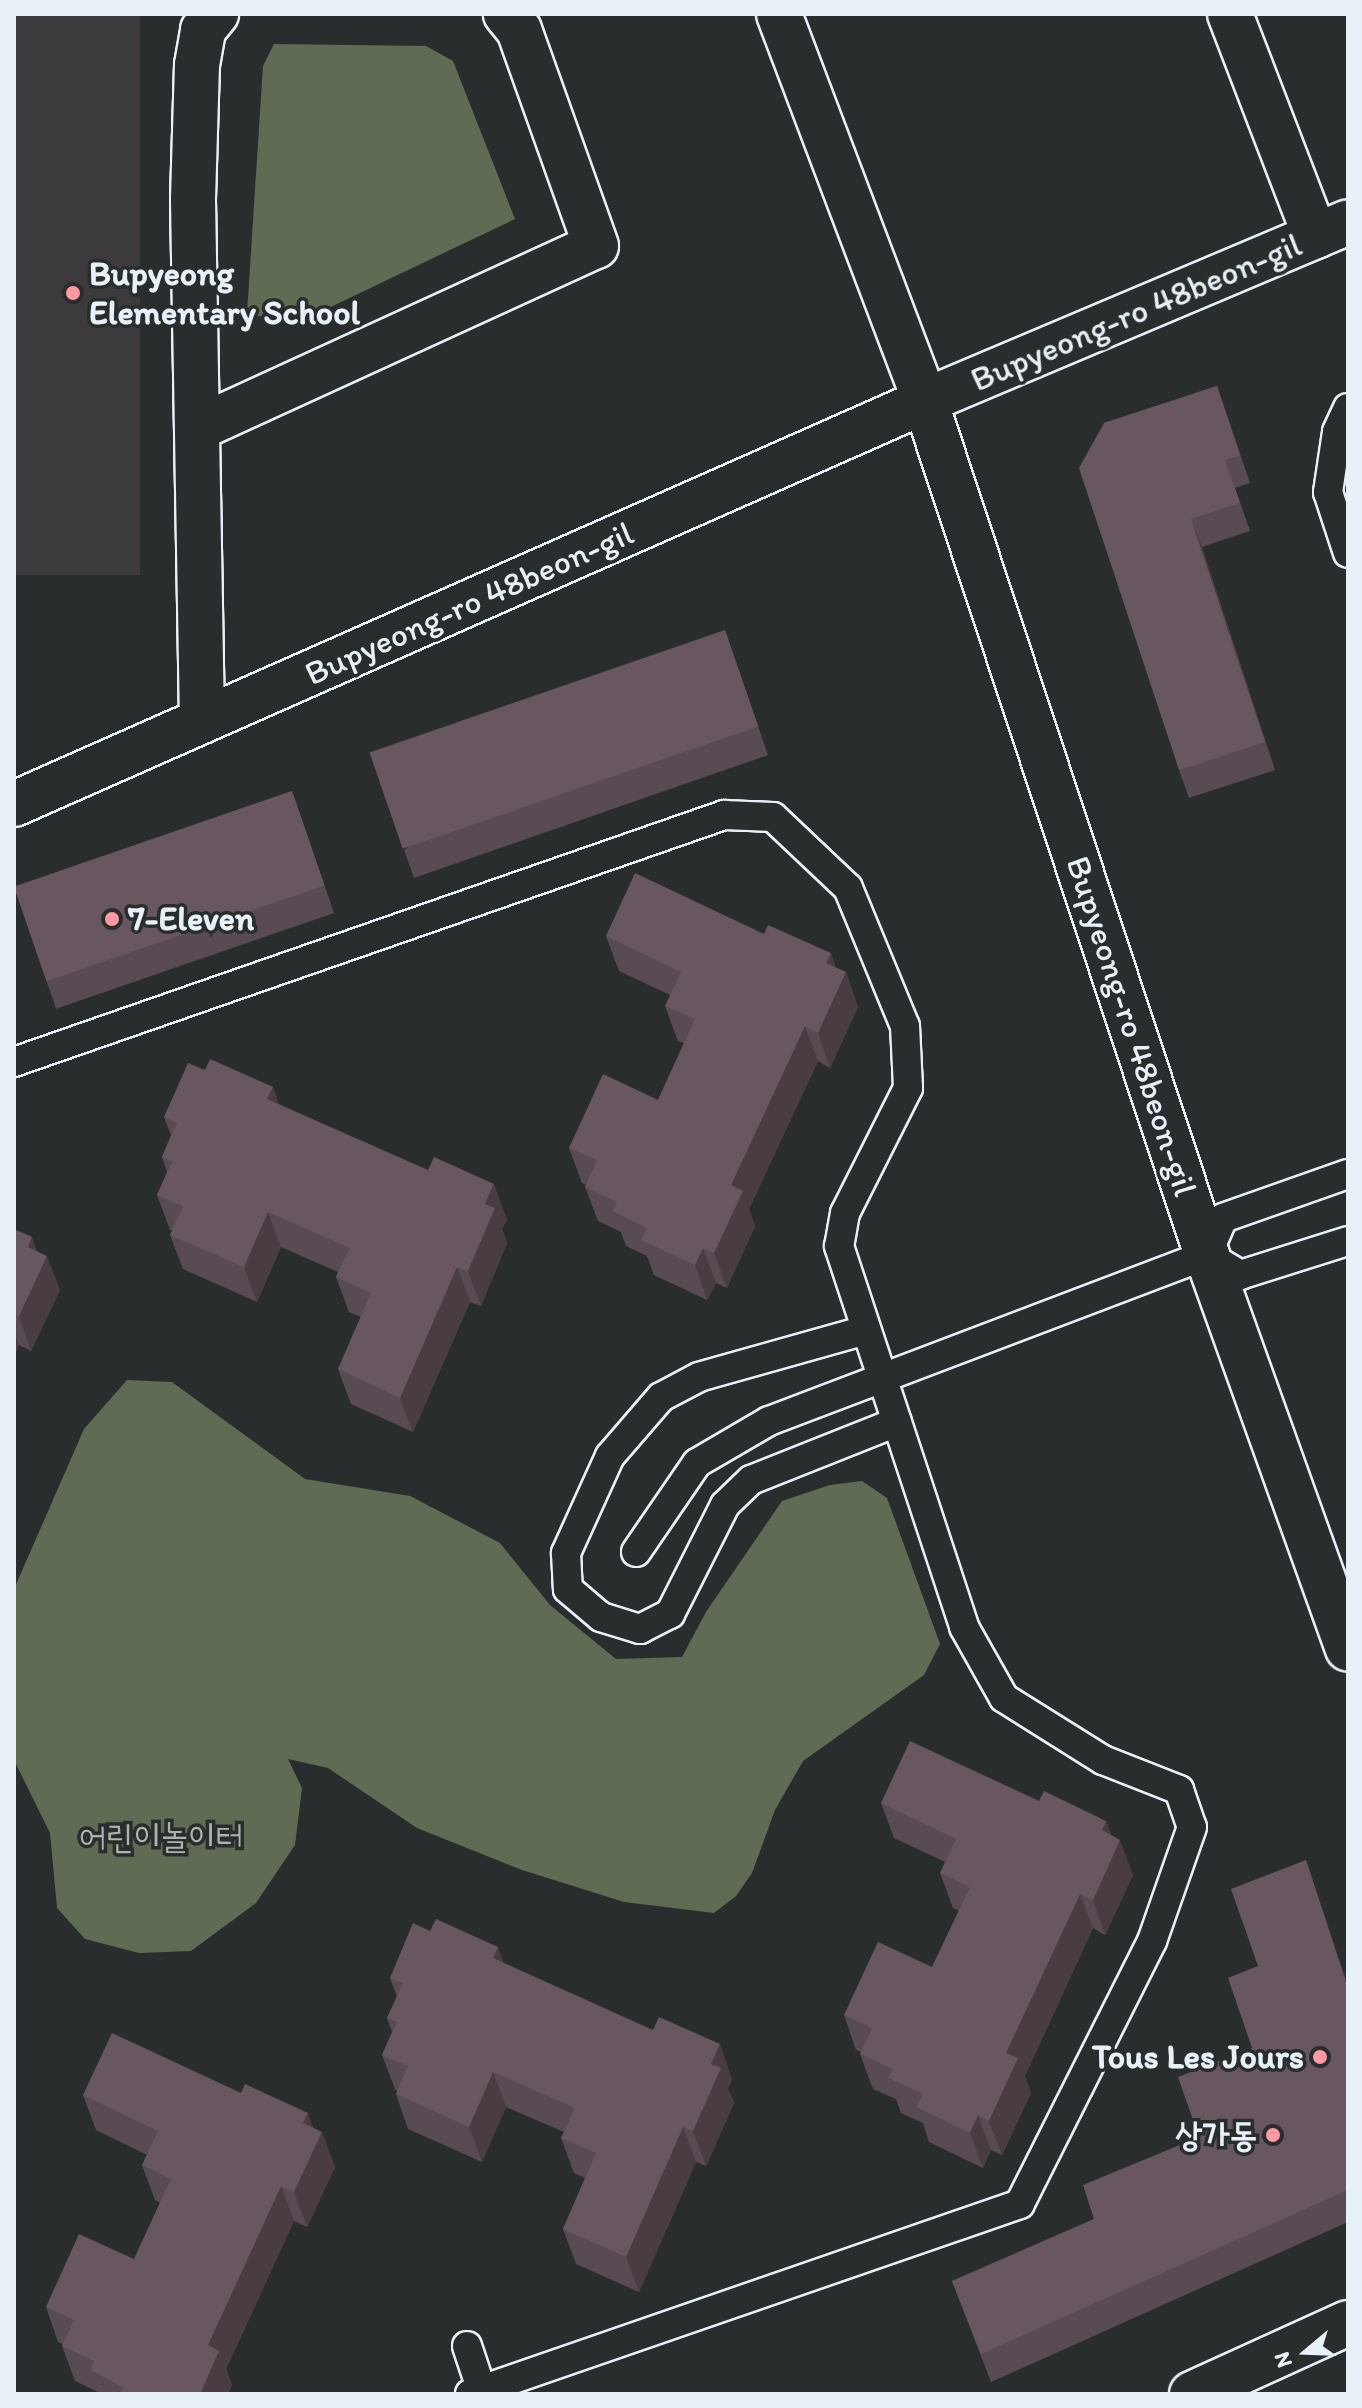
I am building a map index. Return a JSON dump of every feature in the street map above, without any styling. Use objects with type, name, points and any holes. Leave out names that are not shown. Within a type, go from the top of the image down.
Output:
[{"type":"street","points":[[202,721],[200,427],[193,199],[197,65],[203,30],[216,14]]},
{"type":"street","points":[[200,427],[596,246],[519,30],[506,14]]},
{"type":"street","name":"Bupyeong-ro 48beon-gil","points":[[779,14],[925,401],[1207,1255],[1348,1648]]},
{"type":"street","points":[[1230,14],[1332,229]]},
{"type":"street","name":"Bupyeong-ro 48beon-gil","points":[[14,804],[925,401],[1332,229]]},
{"type":"street","points":[[1192,2394],[1348,2323]]},
{"type":"lane","points":[[1348,408],[1337,432],[1328,492],[1348,553]]},
{"type":"lane","points":[[14,1062],[724,815],[773,817],[848,888],[905,1026],[908,1088],[845,1213],[839,1246],[964,1627],[1004,1698],[1103,1760],[1179,1790],[1192,1827],[1152,1941],[1020,2204],[478,2392],[467,2346]]},
{"type":"lane","points":[[636,1552],[697,1463],[769,1421],[1207,1255],[1223,1218],[1348,1174]]},
{"type":"lane","points":[[1207,1255],[1240,1275],[1348,1241]]},
{"type":"lane","points":[[866,1330],[699,1377],[661,1397],[610,1456],[566,1553],[568,1589],[601,1617],[640,1629],[670,1614],[725,1505],[751,1480],[897,1422]]},
{"type":"shaded area","name":"Bupyeong Elementary School","points":[[14,14],[140,14],[140,575],[14,575]]},
{"type":"green space","points":[[274,44],[426,46],[453,61],[515,219],[297,323],[247,314],[263,66]]},
{"type":"green space","name":"어린이놀이터","points":[[127,1380],[172,1382],[305,1479],[410,1496],[500,1543],[550,1605],[616,1659],[682,1657],[706,1612],[782,1501],[830,1485],[862,1481],[887,1498],[940,1644],[924,1675],[803,1761],[775,1810],[752,1873],[736,1896],[714,1913],[624,1902],[522,1870],[417,1828],[328,1768],[288,1759],[302,1788],[295,1845],[256,1903],[191,1951],[139,1953],[85,1939],[57,1908],[50,1833],[14,1760],[14,1589],[84,1429]]},
{"type":"building","points":[[1217,386],[1240,455],[1225,460],[1240,503],[1191,519],[1265,742],[1179,770],[1079,468],[1104,423]]},
{"type":"building","points":[[725,630],[758,726],[403,849],[369,752]]},
{"type":"building","points":[[292,791],[325,886],[47,981],[14,887]]},
{"type":"building","points":[[635,873],[764,934],[768,925],[831,953],[826,963],[846,972],[818,1033],[805,1026],[731,1185],[743,1191],[714,1253],[703,1248],[695,1265],[641,1240],[647,1228],[613,1211],[617,1202],[585,1187],[597,1160],[569,1148],[603,1074],[658,1100],[695,1019],[665,1006],[681,972],[606,936]]},
{"type":"building","points":[[210,1059],[273,1087],[267,1099],[428,1170],[434,1157],[494,1184],[485,1204],[495,1208],[468,1271],[457,1267],[400,1398],[338,1369],[371,1293],[336,1277],[350,1248],[268,1212],[244,1267],[170,1235],[183,1206],[157,1195],[172,1162],[162,1157],[177,1123],[164,1117],[188,1063],[205,1070]]},
{"type":"building","points":[[14,1229],[32,1237],[28,1247],[47,1256],[19,1316],[14,1314]]},
{"type":"building","points":[[910,1741],[1039,1801],[1044,1791],[1106,1821],[1102,1830],[1120,1840],[1093,1900],[1080,1894],[1006,2053],[1018,2058],[989,2121],[978,2115],[970,2133],[917,2107],[923,2094],[888,2078],[893,2069],[860,2054],[872,2028],[844,2015],[878,1942],[932,1967],[970,1887],[940,1873],[956,1839],[881,1803]]},
{"type":"building","name":"상가동","points":[[1306,1860],[1348,1989],[1348,2190],[981,2354],[952,2281],[1094,2219],[1083,2185],[1199,2137],[1178,2077],[1252,2048],[1228,1978],[1258,1966],[1231,1889]]},
{"type":"building","points":[[436,1919],[498,1947],[493,1958],[653,2030],[659,2017],[720,2044],[711,2064],[721,2068],[693,2131],[683,2127],[626,2257],[563,2229],[596,2153],[561,2138],[575,2108],[493,2072],[469,2127],[396,2094],[408,2066],[382,2055],[397,2022],[387,2018],[403,1983],[390,1978],[413,1923],[430,1931]]},
{"type":"building","points":[[112,2033],[241,2093],[245,2084],[308,2113],[303,2123],[322,2132],[294,2192],[281,2186],[208,2345],[219,2351],[200,2394],[120,2394],[123,2387],[90,2370],[94,2361],[62,2346],[74,2320],[46,2307],[79,2234],[134,2259],[171,2179],[142,2165],[158,2131],[83,2095]]},
{"type":"place","name":"Bupyeong Elementary School","points":[[73,293]]},
{"type":"place","name":"7-Eleven","points":[[112,919]]},
{"type":"place","name":"Tous Les Jours","points":[[1320,2057]]},
{"type":"place","name":"상가동","points":[[1273,2135]]}]
